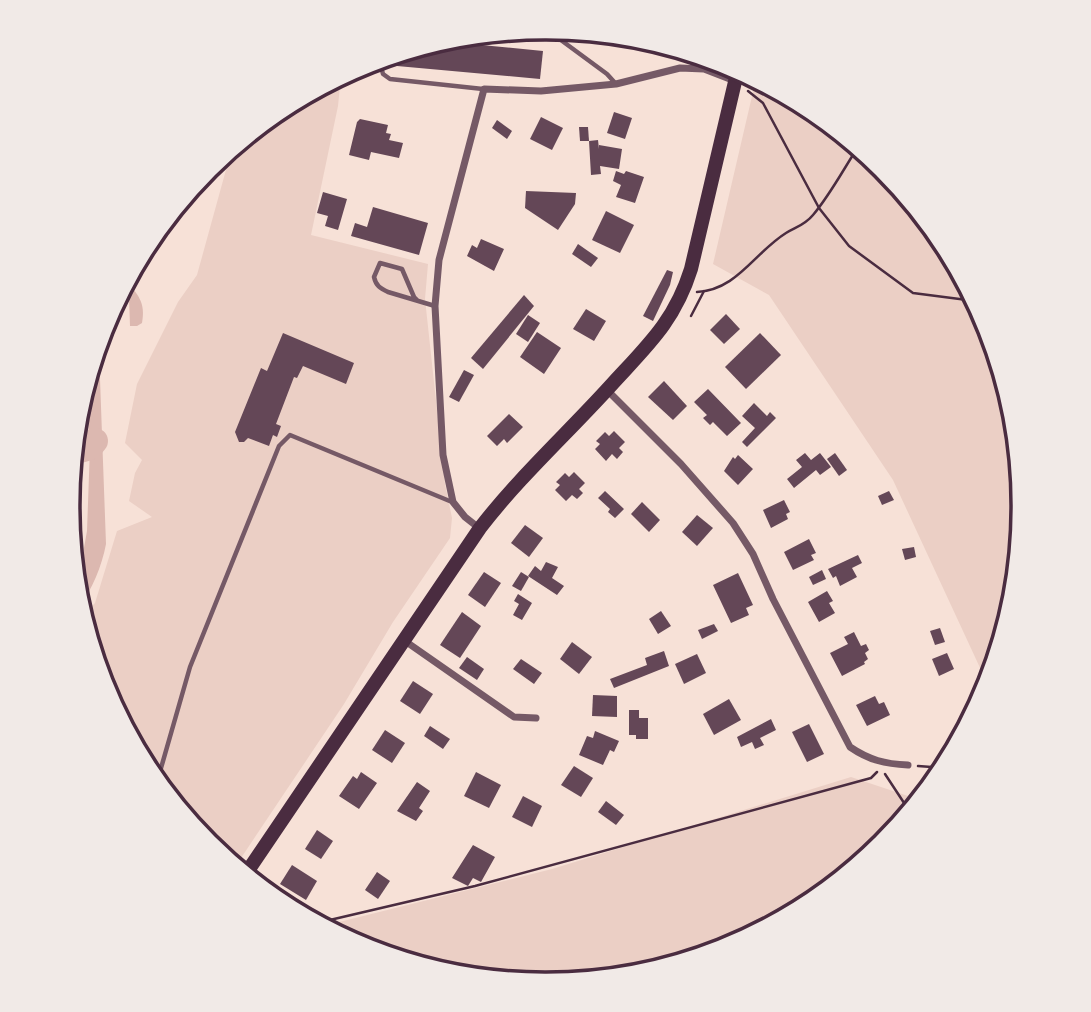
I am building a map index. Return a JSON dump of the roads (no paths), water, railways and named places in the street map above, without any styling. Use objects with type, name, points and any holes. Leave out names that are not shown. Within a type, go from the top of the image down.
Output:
[{"type":"main road","points":[[251,867],[480,528],[501,501],[662,329],[684,292],[735,81]]},
{"type":"street","points":[[480,528],[453,502],[443,455],[435,306],[439,260],[484,89],[541,91],[616,84],[680,68],[707,70]]},
{"type":"street","points":[[607,390],[681,464],[733,523],[753,554],[773,599],[850,747],[867,758],[885,764],[908,765]]},
{"type":"street","points":[[405,641],[514,718],[536,718]]},
{"type":"lane","points":[[562,41],[607,74],[616,84]]},
{"type":"lane","points":[[382,70],[390,79],[484,89]]},
{"type":"lane","points":[[418,301],[402,270],[380,263],[374,277],[376,284],[388,292],[418,301],[435,306]]},
{"type":"lane","points":[[161,769],[190,667],[279,446],[289,435],[453,502]]},
{"type":"waterway","points":[[84,449],[95,441]]}]
